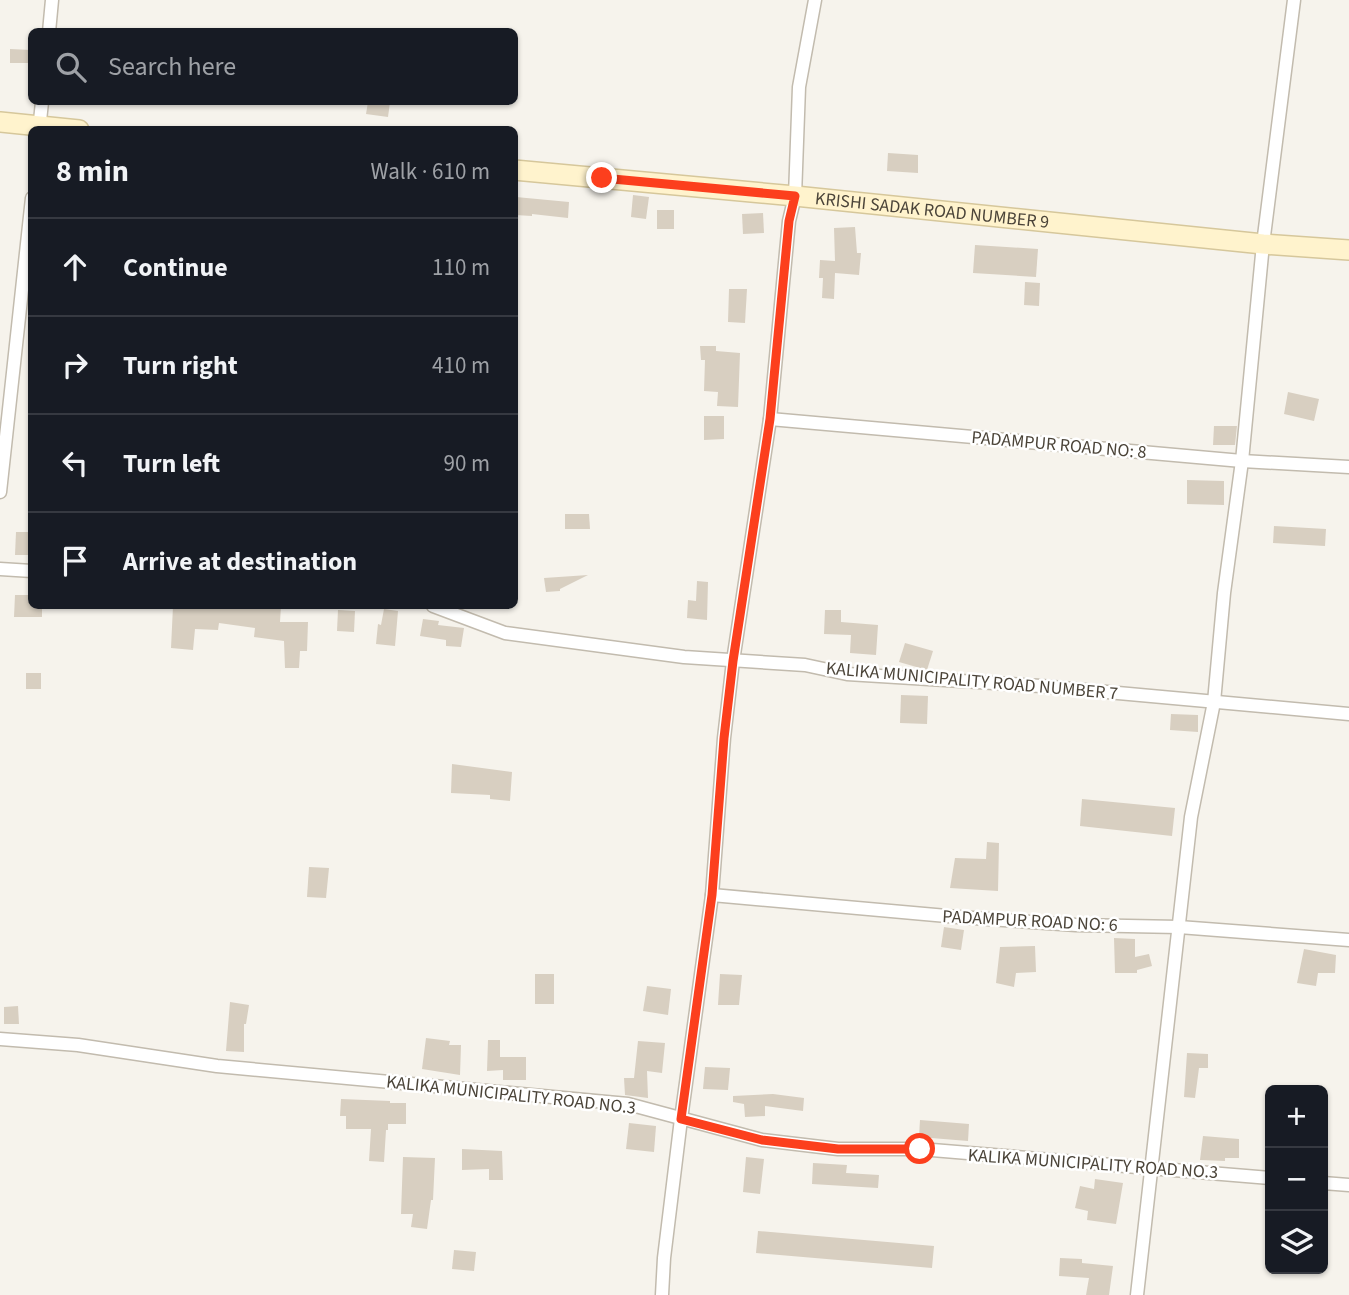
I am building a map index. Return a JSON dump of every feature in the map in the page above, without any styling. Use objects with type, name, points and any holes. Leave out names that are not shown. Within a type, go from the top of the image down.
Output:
[{"type":"street","points":[[49,28],[52,0]]},
{"type":"street","points":[[662,1295],[681,1119],[712,895],[733,661],[770,419],[789,221],[795,196],[799,87],[815,0]]},
{"type":"street","points":[[1137,1295],[1191,817],[1213,702],[1224,593],[1242,461],[1263,244],[1294,0]]},
{"type":"street","points":[[39,126],[42,105]]},
{"type":"street","points":[[0,122],[28,126]]},
{"type":"street","name":"KRISHI SADAK ROAD NUMBER 9","points":[[518,170],[1263,244],[1349,250]]},
{"type":"street","points":[[0,492],[28,235]]},
{"type":"street","name":"PADAMPUR ROAD NO: 8","points":[[770,419],[1242,461],[1349,467]]},
{"type":"street","points":[[0,569],[28,571]]},
{"type":"street","name":"KALIKA MUNICIPALITY ROAD NUMBER 7","points":[[441,609],[505,634],[733,661],[805,665],[847,674],[1041,685],[1349,714]]},
{"type":"street","name":"PADAMPUR ROAD NO: 6","points":[[712,895],[958,917],[1076,925],[1179,927],[1349,940]]},
{"type":"street","name":"KALIKA MUNICIPALITY ROAD NO.3","points":[[0,1039],[78,1045],[217,1066],[628,1104],[762,1140],[838,1149],[920,1149],[1265,1178]]},
{"type":"street","points":[[1328,1183],[1349,1185]]},
{"type":"building","points":[[10,49],[28,50],[28,63],[10,63]]},
{"type":"building","points":[[368,105],[390,105],[388,117],[366,114]]},
{"type":"building","points":[[888,153],[918,155],[918,173],[887,171]]},
{"type":"building","points":[[633,195],[649,197],[646,219],[631,217]]},
{"type":"building","points":[[518,197],[569,202],[568,218],[518,215]]},
{"type":"building","points":[[657,210],[674,210],[674,229],[657,229]]},
{"type":"building","points":[[763,213],[764,233],[743,234],[742,214]]},
{"type":"building","points":[[855,227],[857,253],[861,253],[859,275],[835,273],[834,299],[822,298],[820,260],[835,261],[834,228]]},
{"type":"building","points":[[975,245],[1038,249],[1036,277],[973,273]]},
{"type":"building","points":[[1025,282],[1040,283],[1039,306],[1024,305]]},
{"type":"building","points":[[729,289],[747,289],[745,323],[728,322]]},
{"type":"building","points":[[700,346],[716,346],[716,351],[740,353],[738,407],[717,406],[718,392],[704,391],[705,360],[701,360]]},
{"type":"building","points":[[1288,392],[1319,399],[1314,421],[1284,414]]},
{"type":"building","points":[[704,416],[724,416],[724,439],[704,440]]},
{"type":"building","points":[[1214,426],[1237,426],[1235,445],[1213,445]]},
{"type":"building","points":[[1187,480],[1224,481],[1224,505],[1187,504]]},
{"type":"building","points":[[565,514],[589,514],[590,529],[565,529]]},
{"type":"building","points":[[1274,526],[1326,529],[1325,546],[1273,543]]},
{"type":"building","points":[[16,532],[28,532],[28,555],[15,555]]},
{"type":"building","points":[[588,575],[560,591],[546,592],[544,578]]},
{"type":"building","points":[[697,581],[708,582],[707,620],[687,618],[688,600],[696,601]]},
{"type":"building","points":[[15,595],[28,595],[28,609],[42,609],[42,617],[14,617]]},
{"type":"building","points":[[173,609],[281,609],[280,622],[308,622],[307,651],[300,651],[299,668],[285,668],[284,641],[254,637],[255,628],[219,623],[218,630],[195,629],[193,650],[171,648]]},
{"type":"building","points":[[384,609],[398,611],[395,646],[376,644],[378,624],[381,625]]},
{"type":"building","points":[[338,610],[355,611],[354,632],[337,631]]},
{"type":"building","points":[[825,610],[841,610],[841,622],[878,625],[876,655],[850,653],[851,635],[824,634]]},
{"type":"building","points":[[423,619],[439,621],[438,625],[464,628],[461,647],[446,646],[446,640],[420,636]]},
{"type":"building","points":[[905,643],[933,651],[927,670],[899,662]]},
{"type":"building","points":[[26,673],[41,673],[41,689],[26,689]]},
{"type":"building","points":[[901,695],[928,696],[927,724],[900,723]]},
{"type":"building","points":[[1171,714],[1198,715],[1198,732],[1170,730]]},
{"type":"building","points":[[452,764],[512,772],[510,801],[490,799],[490,795],[451,793]]},
{"type":"building","points":[[1082,799],[1175,808],[1172,836],[1080,826]]},
{"type":"building","points":[[987,842],[999,843],[998,891],[950,888],[955,858],[986,859]]},
{"type":"building","points":[[309,867],[329,868],[326,898],[307,897]]},
{"type":"building","points":[[944,927],[964,930],[961,950],[941,947]]},
{"type":"building","points":[[1114,938],[1135,939],[1135,957],[1149,954],[1152,966],[1137,970],[1137,973],[1115,973]]},
{"type":"building","points":[[1035,946],[1036,972],[1016,973],[1014,987],[996,983],[1000,947]]},
{"type":"building","points":[[1304,949],[1336,955],[1335,973],[1318,973],[1316,986],[1297,983]]},
{"type":"building","points":[[535,974],[554,974],[554,1004],[535,1004]]},
{"type":"building","points":[[720,974],[742,975],[739,1005],[718,1005]]},
{"type":"building","points":[[647,986],[671,989],[668,1015],[643,1011]]},
{"type":"building","points":[[230,1002],[249,1005],[244,1024],[244,1052],[226,1051]]},
{"type":"building","points":[[18,1006],[19,1024],[4,1024],[4,1007]]},
{"type":"building","points":[[426,1038],[450,1041],[449,1045],[461,1045],[460,1075],[422,1069]]},
{"type":"building","points":[[488,1040],[500,1040],[500,1057],[526,1057],[526,1080],[503,1080],[503,1070],[487,1071]]},
{"type":"building","points":[[638,1041],[665,1043],[662,1073],[647,1071],[648,1098],[625,1095],[624,1078],[634,1078]]},
{"type":"building","points":[[1187,1053],[1208,1054],[1208,1068],[1199,1068],[1195,1098],[1184,1097]]},
{"type":"building","points":[[705,1067],[730,1068],[728,1090],[703,1089]]},
{"type":"building","points":[[773,1094],[804,1098],[803,1111],[765,1106],[765,1116],[745,1117],[744,1104],[733,1102],[733,1096]]},
{"type":"building","points":[[341,1099],[406,1103],[406,1124],[388,1124],[384,1162],[369,1161],[371,1129],[346,1129],[346,1116],[340,1116]]},
{"type":"building","points":[[920,1120],[969,1124],[968,1141],[919,1137]]},
{"type":"building","points":[[629,1123],[656,1126],[654,1152],[626,1149]]},
{"type":"building","points":[[1203,1136],[1239,1139],[1239,1158],[1225,1158],[1225,1161],[1200,1160]]},
{"type":"building","points":[[462,1149],[502,1151],[503,1180],[489,1180],[489,1169],[462,1170]]},
{"type":"building","points":[[403,1157],[435,1158],[433,1200],[427,1229],[411,1227],[413,1214],[401,1214]]},
{"type":"building","points":[[746,1157],[764,1159],[760,1194],[743,1192]]},
{"type":"building","points":[[813,1163],[847,1165],[846,1173],[879,1175],[878,1188],[812,1184]]},
{"type":"building","points":[[1095,1179],[1123,1183],[1116,1224],[1087,1220],[1088,1211],[1075,1208],[1080,1186],[1094,1189]]},
{"type":"building","points":[[758,1231],[934,1246],[932,1268],[756,1253]]},
{"type":"building","points":[[454,1250],[476,1252],[474,1271],[452,1269]]},
{"type":"building","points":[[1060,1258],[1082,1259],[1082,1263],[1113,1266],[1109,1295],[1086,1295],[1089,1278],[1059,1276]]},
{"type":"route","points":[[602,178],[795,196],[789,221],[770,419],[733,661],[712,895],[681,1119],[762,1140],[838,1149],[920,1149]]}]
